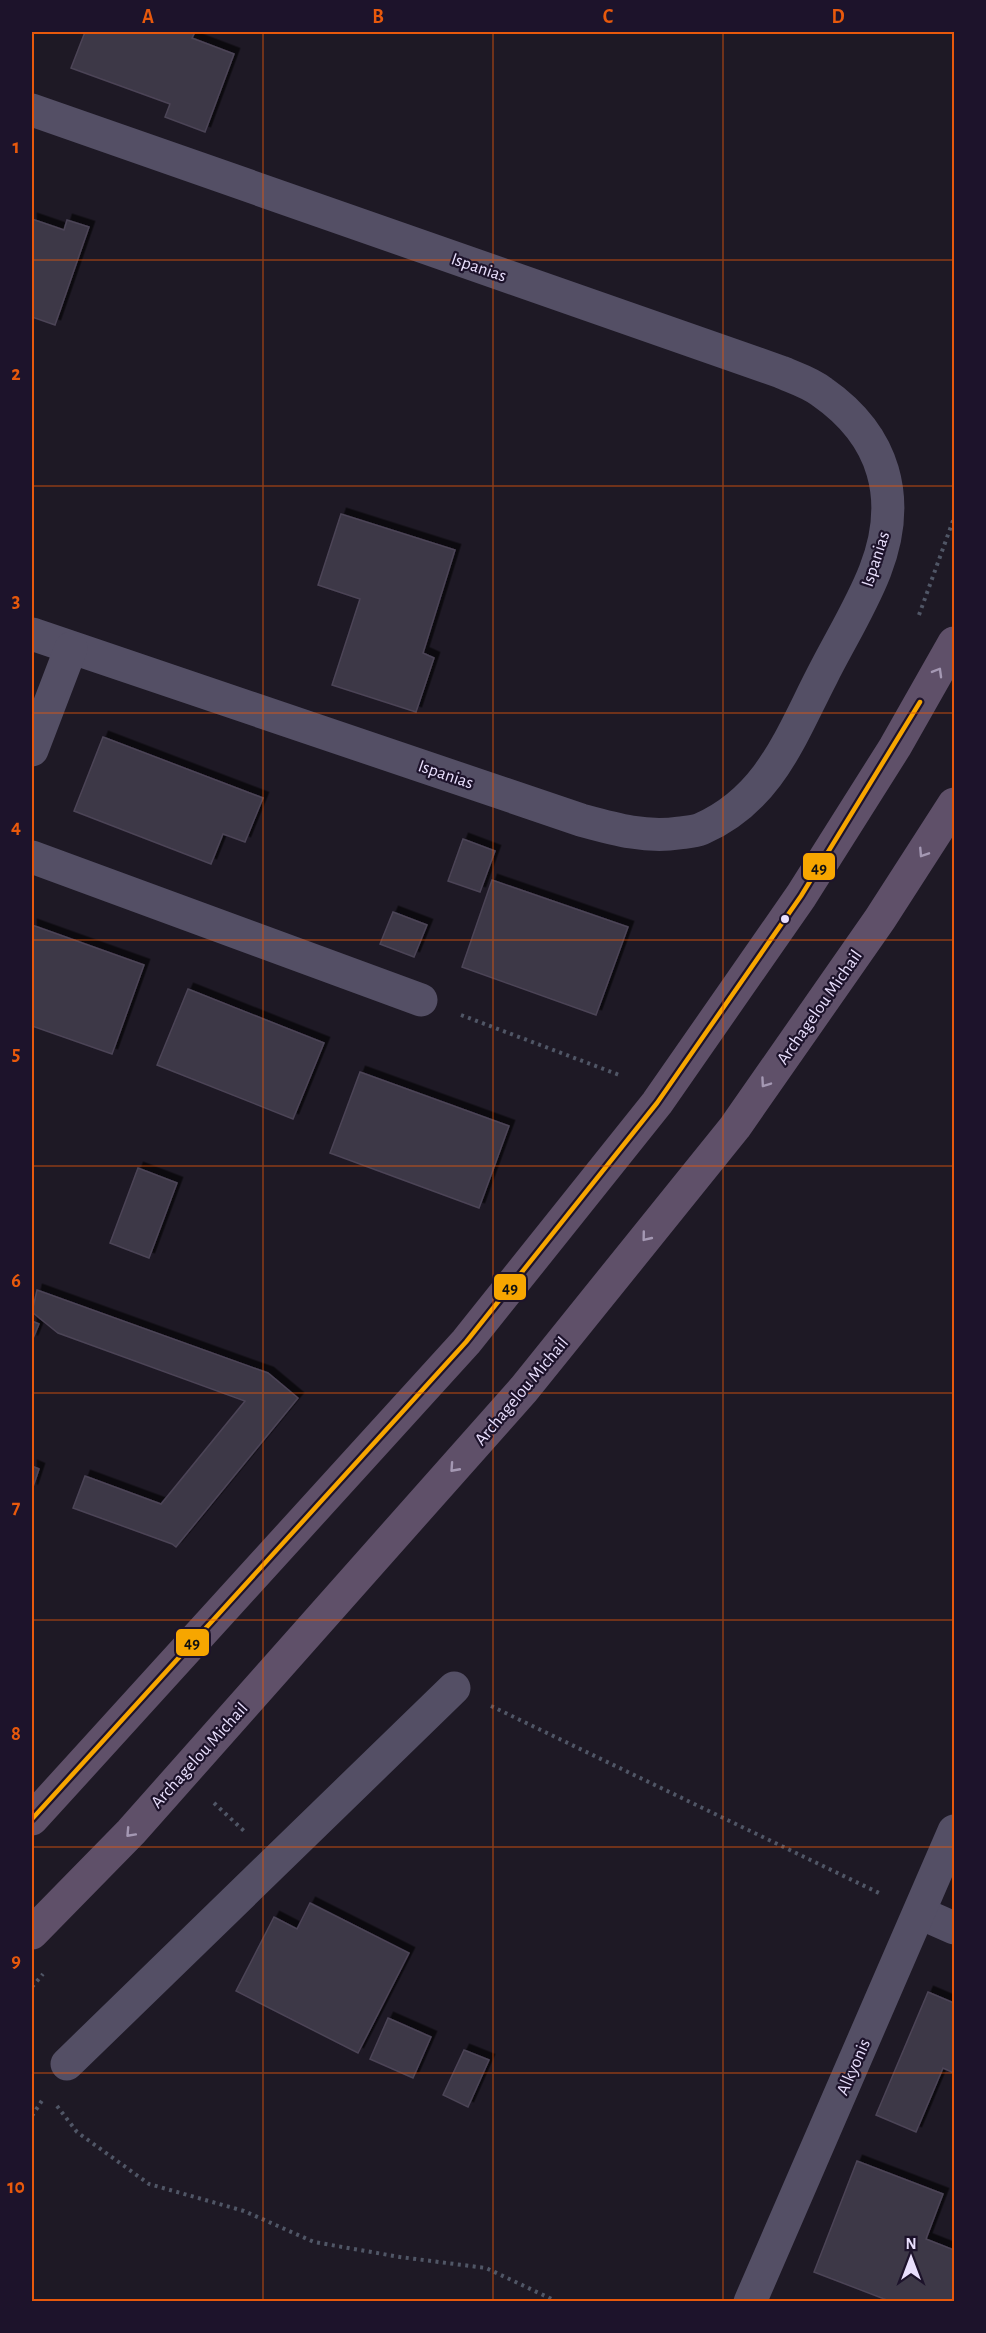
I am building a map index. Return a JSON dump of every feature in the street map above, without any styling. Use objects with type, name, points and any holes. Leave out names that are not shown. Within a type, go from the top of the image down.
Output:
[{"type":"main road","points":[[32,1819],[466,1342],[664,1092],[801,896],[895,747],[954,643]]},
{"type":"main road","name":"Archagelou Michail","points":[[32,1933],[131,1833],[524,1389],[735,1127],[880,919],[954,804]]},
{"type":"street","name":"Ispanias","points":[[32,110],[781,372],[821,390],[856,420],[877,453],[884,475],[886,494],[886,530],[874,573],[776,766],[739,807],[699,830],[659,836],[623,831],[581,820],[32,634]]},
{"type":"street","points":[[32,750],[71,648]]},
{"type":"street","points":[[32,857],[421,1000]]},
{"type":"street","points":[[67,2064],[454,1688]]},
{"type":"street","name":"Alkyonis","points":[[750,2301],[954,1831]]},
{"type":"street","points":[[920,1913],[954,1928]]},
{"type":"path","points":[[421,1000],[664,1092]]},
{"type":"path","points":[[454,1688],[920,1913]]},
{"type":"path","points":[[183,1774],[276,1861]]},
{"type":"path","points":[[53,2101],[77,2132],[149,2184],[244,2211],[314,2242],[400,2257],[486,2268],[558,2301]]},
{"type":"building","points":[[85,32],[195,32],[192,38],[234,54],[205,132],[165,117],[170,104],[71,68]]},
{"type":"building","points":[[32,219],[64,230],[67,220],[89,227],[55,325],[32,317]]},
{"type":"building","points":[[341,514],[455,550],[423,653],[434,658],[416,712],[332,685],[360,599],[318,585]]},
{"type":"building","points":[[103,737],[263,798],[245,842],[223,834],[211,864],[74,811]]},
{"type":"building","points":[[463,839],[495,851],[480,892],[448,881]]},
{"type":"building","points":[[492,880],[628,927],[596,1015],[462,967]]},
{"type":"building","points":[[393,912],[427,925],[414,957],[380,944]]},
{"type":"building","points":[[32,925],[144,965],[112,1054],[32,1026]]},
{"type":"building","points":[[188,989],[324,1043],[293,1119],[157,1065]]},
{"type":"building","points":[[360,1072],[509,1126],[479,1208],[330,1153]]},
{"type":"building","points":[[138,1168],[177,1183],[149,1258],[110,1243]]},
{"type":"building","points":[[37,1290],[268,1373],[298,1398],[176,1547],[73,1508],[85,1476],[161,1504],[245,1401],[58,1333],[32,1312]]},
{"type":"building","points":[[32,1321],[39,1324],[32,1341]]},
{"type":"building","points":[[32,1466],[39,1469],[32,1490]]},
{"type":"building","points":[[310,1903],[409,1953],[358,2053],[236,1991],[274,1917],[297,1929]]},
{"type":"building","points":[[928,1992],[954,2003],[954,2073],[943,2068],[916,2132],[876,2115]]},
{"type":"building","points":[[388,2018],[431,2037],[413,2078],[370,2059]]},
{"type":"building","points":[[464,2050],[489,2060],[468,2107],[443,2095]]},
{"type":"building","points":[[857,2161],[943,2194],[926,2239],[954,2250],[954,2302],[892,2302],[814,2272]]},
{"type":"transit line","name":"49","points":[[32,1819],[466,1342],[657,1103],[801,896],[920,702]]}]
